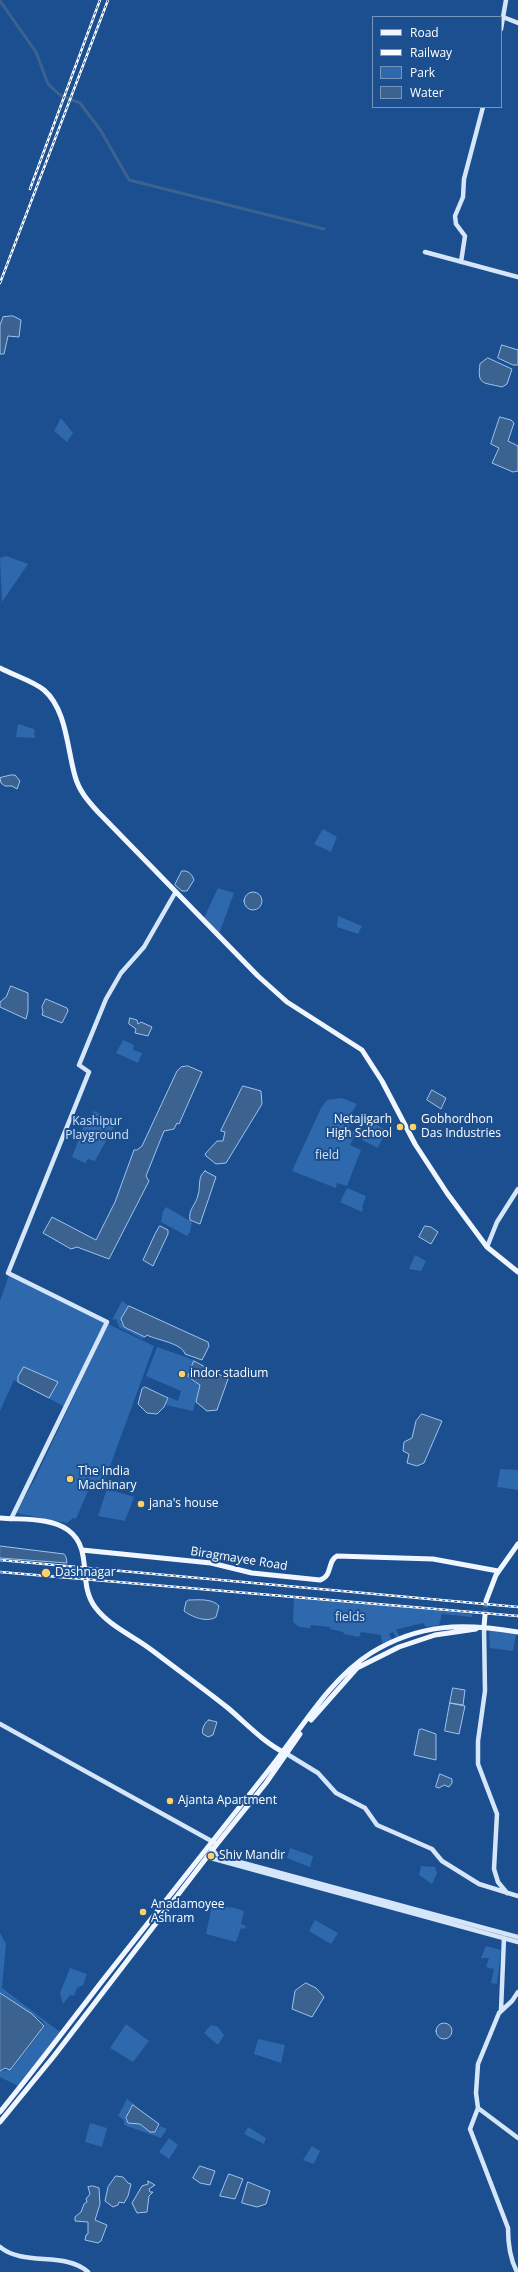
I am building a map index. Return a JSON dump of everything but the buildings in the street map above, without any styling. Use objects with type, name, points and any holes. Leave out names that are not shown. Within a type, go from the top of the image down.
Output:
[{"type":"main road","points":[[0,668],[44,690],[54,702],[59,712],[75,778],[84,797],[175,893],[258,976],[287,1002],[362,1050],[382,1081],[415,1144],[447,1193],[487,1246],[518,1272]]},
{"type":"main road","points":[[0,1518],[38,1521],[63,1527],[74,1536],[82,1550],[86,1590],[94,1606],[105,1620],[152,1650],[228,1709],[264,1741],[285,1753]]},
{"type":"main road","points":[[486,1600],[498,1571],[518,1544]]},
{"type":"main road","name":"Biragmayee Road","points":[[82,1550],[217,1563],[224,1564],[230,1569],[252,1573],[320,1580],[328,1575],[332,1560],[337,1556],[433,1559],[498,1571]]},
{"type":"main road","points":[[483,1627],[485,1615]]},
{"type":"main road","points":[[285,1753],[325,1696],[351,1669],[370,1654],[409,1635],[447,1626],[483,1627],[518,1632]]},
{"type":"main road","points":[[0,2112],[211,1848],[326,1700],[358,1668],[399,1647],[436,1635],[483,1627]]},
{"type":"main road","points":[[0,2122],[54,2056],[195,1868],[207,1857],[211,1848]]},
{"type":"street","points":[[502,23],[506,0]]},
{"type":"street","points":[[503,17],[518,24]]},
{"type":"street","points":[[461,262],[465,236],[456,224],[455,216],[463,197],[464,179],[483,108]]},
{"type":"street","points":[[425,252],[518,277]]},
{"type":"street","points":[[11,1519],[107,1322],[8,1273],[89,1072],[79,1065],[106,999],[121,973],[144,947],[175,893]]},
{"type":"street","points":[[487,1246],[497,1222],[518,1189]]},
{"type":"street","points":[[483,1627],[485,1691],[478,1741],[478,1764],[497,1814],[494,1869],[498,1882],[507,1893]]},
{"type":"street","points":[[0,1724],[215,1842]]},
{"type":"street","points":[[285,1753],[318,1773],[336,1794],[365,1808],[377,1825],[432,1850],[442,1861],[475,1882],[489,1889],[518,1896]]},
{"type":"street","points":[[211,1848],[216,1854],[232,1860],[518,1942]]},
{"type":"street","points":[[207,1857],[518,1937]]},
{"type":"street","points":[[504,1938],[501,2010],[478,2064],[476,2093],[478,2108],[470,2129],[508,2228],[508,2242],[513,2264],[517,2272]]},
{"type":"street","points":[[501,2010],[512,2001],[518,1992]]},
{"type":"street","points":[[478,2108],[518,2138]]},
{"type":"street","points":[[0,2247],[9,2254],[22,2257],[49,2258],[83,2268],[88,2272]]},
{"type":"green space","points":[[61,418],[73,433],[67,442],[54,431]]},
{"type":"green space","points":[[6,556],[28,564],[2,602],[0,558]]},
{"type":"green space","points":[[18,724],[34,729],[35,738],[16,737]]},
{"type":"green space","points":[[323,829],[337,837],[331,852],[314,844]]},
{"type":"green space","points":[[218,888],[234,893],[219,934],[204,918]]},
{"type":"green space","points":[[338,916],[362,926],[358,934],[337,927]]},
{"type":"green space","points":[[123,1040],[134,1045],[133,1050],[142,1053],[138,1063],[116,1053]]},
{"type":"green space","name":"field","points":[[342,1098],[357,1104],[348,1119],[352,1122],[348,1129],[356,1133],[350,1145],[361,1150],[347,1186],[337,1183],[336,1188],[292,1171],[321,1108],[327,1100]]},
{"type":"green space","name":"Kashipur Playground","points":[[94,1111],[117,1121],[95,1161],[88,1159],[85,1163],[72,1157],[85,1123]]},
{"type":"green space","points":[[372,1122],[386,1130],[378,1148],[362,1140]]},
{"type":"green space","points":[[347,1188],[366,1196],[362,1207],[362,1212],[340,1202]]},
{"type":"green space","points":[[166,1207],[192,1222],[190,1232],[187,1236],[161,1222],[163,1211]]},
{"type":"green space","points":[[415,1255],[426,1261],[421,1271],[409,1269]]},
{"type":"green space","points":[[9,1275],[104,1323],[65,1407],[14,1380],[0,1411],[0,1301]]},
{"type":"green space","points":[[122,1301],[129,1306],[120,1323],[122,1323],[124,1328],[144,1337],[143,1339],[119,1327],[116,1319],[112,1320]]},
{"type":"green space","points":[[108,1324],[154,1346],[102,1488],[91,1484],[76,1519],[73,1518],[67,1523],[16,1513],[36,1477]]},
{"type":"green space","points":[[157,1347],[194,1360],[186,1378],[200,1385],[193,1411],[166,1405],[169,1397],[178,1401],[181,1391],[146,1376]]},
{"type":"green space","points":[[500,1469],[518,1470],[518,1490],[497,1487]]},
{"type":"green space","points":[[107,1489],[134,1497],[125,1521],[98,1516]]},
{"type":"green space","name":"fields","points":[[294,1597],[472,1614],[472,1617],[442,1614],[439,1625],[426,1627],[423,1623],[398,1629],[396,1630],[400,1637],[397,1639],[393,1632],[389,1634],[392,1640],[382,1644],[381,1635],[361,1632],[359,1637],[344,1634],[343,1632],[330,1629],[330,1627],[311,1625],[310,1628],[299,1627],[293,1622]]},
{"type":"green space","points":[[489,1630],[516,1634],[513,1651],[490,1648]]},
{"type":"green space","points":[[290,1848],[313,1856],[310,1867],[287,1858]]},
{"type":"green space","points":[[421,1866],[435,1867],[437,1873],[432,1884],[419,1875]]},
{"type":"green space","points":[[212,1905],[235,1908],[244,1911],[241,1924],[246,1926],[245,1929],[241,1928],[236,1942],[206,1934]]},
{"type":"green space","points":[[315,1920],[338,1933],[331,1944],[309,1931]]},
{"type":"green space","points":[[0,1933],[6,1944],[2,1988],[60,2032],[18,2086],[0,2077],[0,2071],[11,2070],[45,2026],[42,2021],[0,1992]]},
{"type":"green space","points":[[486,1946],[501,1950],[497,1984],[491,1983],[494,1969],[486,1967],[489,1958],[481,1958]]},
{"type":"green space","points":[[70,1968],[87,1974],[83,1985],[77,1988],[74,1996],[70,1995],[63,2004],[60,1993]]},
{"type":"green space","points":[[126,2024],[149,2041],[133,2062],[110,2048]]},
{"type":"green space","points":[[211,2025],[218,2027],[224,2035],[218,2045],[204,2033]]},
{"type":"green space","points":[[258,2039],[285,2045],[281,2063],[254,2054]]},
{"type":"green space","points":[[127,2099],[135,2105],[131,2106],[125,2119],[128,2123],[141,2124],[150,2132],[156,2132],[160,2126],[167,2129],[161,2138],[124,2125],[124,2120],[118,2116]]},
{"type":"green space","points":[[90,2123],[107,2128],[102,2147],[85,2142]]},
{"type":"green space","points":[[248,2127],[266,2138],[264,2144],[244,2134]]},
{"type":"green space","points":[[169,2138],[178,2145],[169,2159],[159,2152]]},
{"type":"green space","points":[[312,2146],[320,2151],[314,2164],[303,2160]]},
{"type":"water","points":[[13,316],[21,320],[19,337],[8,336],[4,354],[0,354],[0,325],[3,317]]},
{"type":"water","points":[[502,345],[518,350],[518,365],[513,365],[498,358]]},
{"type":"water","points":[[488,358],[512,369],[507,384],[502,387],[483,382],[481,380],[479,371],[480,364]]},
{"type":"water","points":[[500,417],[511,420],[514,423],[508,441],[518,446],[518,471],[513,472],[492,463],[499,448],[491,444]]},
{"type":"water","points":[[15,775],[20,781],[17,789],[12,786],[5,786],[1,783],[0,778]]},
{"type":"water","points":[[182,871],[190,873],[194,880],[187,891],[182,891],[175,885]]},
{"type":"water","points":[[253,892],[259,895],[262,901],[259,907],[253,910],[247,907],[244,901],[247,895]]},
{"type":"water","points":[[11,986],[28,993],[28,1011],[26,1019],[0,1007],[0,1002],[6,997]]},
{"type":"water","points":[[46,999],[67,1008],[68,1011],[62,1023],[42,1015],[42,1007]]},
{"type":"water","points":[[130,1018],[137,1020],[138,1024],[141,1022],[152,1027],[148,1036],[135,1033],[136,1029],[129,1024]]},
{"type":"water","points":[[188,1066],[202,1072],[179,1124],[177,1123],[174,1129],[164,1131],[146,1176],[149,1181],[109,1259],[77,1247],[71,1249],[43,1233],[52,1217],[96,1240],[115,1202],[134,1150],[137,1150],[142,1146],[177,1071],[181,1067]]},
{"type":"water","points":[[243,1086],[261,1091],[262,1104],[226,1163],[216,1164],[205,1154],[217,1141],[223,1141],[225,1132],[221,1131]]},
{"type":"water","points":[[432,1090],[446,1098],[441,1109],[427,1100]]},
{"type":"water","points":[[205,1171],[216,1177],[200,1224],[190,1220],[190,1213],[199,1192],[201,1176]]},
{"type":"water","points":[[160,1226],[168,1230],[168,1234],[153,1266],[143,1260]]},
{"type":"water","points":[[425,1226],[431,1227],[438,1232],[431,1244],[419,1237]]},
{"type":"water","points":[[129,1306],[208,1342],[209,1346],[202,1360],[185,1354],[183,1350],[174,1344],[147,1335],[145,1337],[124,1327],[121,1319]]},
{"type":"water","points":[[194,1361],[228,1379],[217,1410],[207,1411],[196,1402],[200,1385],[188,1377]]},
{"type":"water","points":[[24,1367],[58,1382],[49,1398],[18,1382],[18,1377]]},
{"type":"water","points":[[145,1387],[168,1398],[164,1407],[157,1414],[147,1413],[138,1404],[142,1389]]},
{"type":"water","points":[[422,1414],[442,1421],[424,1463],[417,1466],[407,1463],[409,1454],[403,1451],[404,1442],[412,1438],[416,1421]]},
{"type":"water","points":[[0,1546],[64,1554],[67,1563],[0,1558]]},
{"type":"water","points":[[189,1600],[205,1600],[216,1603],[219,1606],[216,1617],[212,1619],[204,1619],[187,1613],[184,1611],[186,1602]]},
{"type":"water","points":[[453,1688],[465,1690],[463,1705],[450,1703]]},
{"type":"water","points":[[450,1703],[465,1706],[459,1734],[445,1731]]},
{"type":"water","points":[[209,1720],[217,1722],[213,1735],[208,1737],[203,1734],[203,1728]]},
{"type":"water","points":[[422,1729],[436,1734],[436,1760],[414,1755],[419,1730]]},
{"type":"water","points":[[440,1774],[452,1779],[452,1783],[449,1787],[444,1785],[439,1788],[436,1787]]},
{"type":"water","points":[[306,1983],[316,1988],[324,1997],[312,2017],[292,2009],[295,1991]]},
{"type":"water","points":[[0,1993],[32,2014],[44,2026],[10,2070],[5,2068],[0,2071]]},
{"type":"water","points":[[444,2023],[451,2028],[452,2031],[447,2038],[444,2039],[437,2034],[436,2031],[441,2024]]},
{"type":"water","points":[[133,2105],[159,2124],[155,2132],[150,2132],[140,2124],[128,2123],[126,2118]]},
{"type":"water","points":[[200,2166],[215,2171],[210,2185],[200,2183],[193,2178]]},
{"type":"water","points":[[229,2174],[243,2179],[235,2199],[220,2196]]},
{"type":"water","points":[[116,2176],[123,2177],[128,2183],[131,2184],[128,2196],[124,2203],[119,2202],[118,2205],[113,2207],[105,2201],[108,2187]]},
{"type":"water","points":[[148,2181],[155,2185],[149,2189],[150,2192],[153,2192],[149,2196],[147,2212],[137,2213],[132,2203],[142,2186],[148,2184]]},
{"type":"water","points":[[248,2182],[270,2191],[266,2204],[257,2207],[242,2203]]},
{"type":"water","points":[[93,2186],[99,2188],[100,2204],[95,2220],[107,2225],[101,2241],[98,2243],[85,2240],[86,2235],[88,2234],[88,2222],[75,2221],[75,2217],[81,2212],[84,2204],[87,2202],[86,2199],[90,2194],[88,2187]]},
{"type":"waterway","points":[[0,1],[36,52],[48,84],[60,95],[80,103],[101,131],[129,180],[324,229]]},
{"type":"tunnel","points":[[485,1615],[486,1601]]},
{"type":"railway","points":[[30,189],[100,0]]},
{"type":"railway","points":[[0,283],[108,0]]},
{"type":"railway","points":[[0,1560],[518,1607]]},
{"type":"railway","points":[[0,1572],[518,1616]]},
{"type":"place","name":"Netajigarh High School","points":[[400,1127]]},
{"type":"place","name":"Gobhordhon Das Industries","points":[[413,1127]]},
{"type":"place","name":"indor stadium","points":[[182,1374]]},
{"type":"place","name":"The India Machinary","points":[[70,1479]]},
{"type":"place","name":"jana's house","points":[[141,1504]]},
{"type":"place","name":"Dashnagar","points":[[46,1573]]},
{"type":"place","name":"Ajanta Apartment","points":[[170,1801]]},
{"type":"place","name":"Shiv Mandir","points":[[211,1856]]},
{"type":"place","name":"Anadamoyee Ashram","points":[[143,1912]]}]
